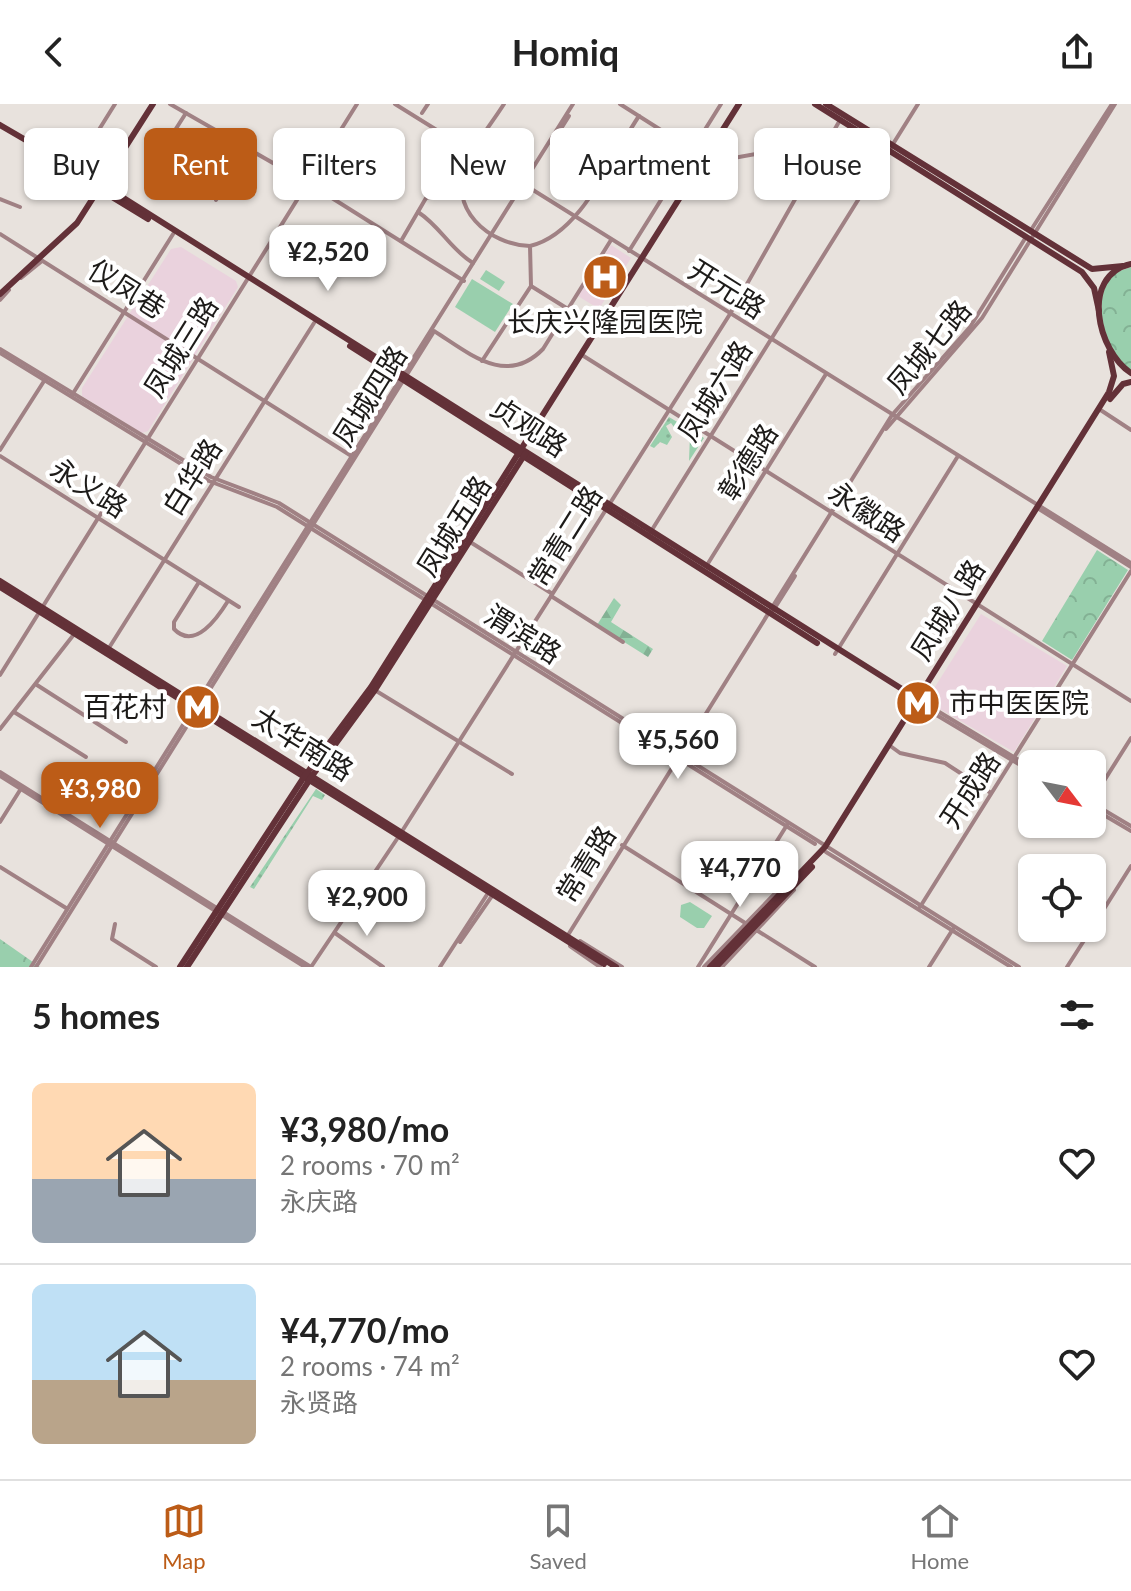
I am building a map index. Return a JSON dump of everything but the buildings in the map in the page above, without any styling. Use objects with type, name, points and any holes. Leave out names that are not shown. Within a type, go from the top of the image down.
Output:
[{"type":"main road","points":[[128,140],[151,104]]},
{"type":"main road","points":[[128,141],[151,104]]},
{"type":"main road","name":"凤城五路","points":[[726,128],[741,104]]},
{"type":"main road","points":[[815,104],[891,148]]},
{"type":"main road","points":[[826,104],[1031,236],[1092,269],[1127,265]]},
{"type":"main road","name":"贞观路","points":[[0,127],[24,141]]},
{"type":"main road","points":[[0,297],[67,230],[90,200]]},
{"type":"main road","name":"贞观路","points":[[121,200],[918,702]]},
{"type":"main road","name":"凤城五路","points":[[184,965],[308,777],[373,689],[681,200]]},
{"type":"main road","name":"凤城八路","points":[[719,967],[825,849],[1040,509],[1114,382],[1089,278],[1031,236]]},
{"type":"main road","points":[[0,288],[40,258]]},
{"type":"main road","points":[[1099,311],[1102,288],[1127,265]]},
{"type":"main road","name":"贞观路","points":[[248,279],[404,377]]},
{"type":"main road","points":[[1109,352],[1131,373]]},
{"type":"main road","name":"凤城八路","points":[[1100,410],[1123,384],[1131,382]]},
{"type":"main road","name":"太华南路","points":[[0,584],[580,947]]},
{"type":"main road","name":"太华南路","points":[[42,610],[108,651]]},
{"type":"main road","name":"凤城八路","points":[[708,966],[784,893]]},
{"type":"main road","points":[[580,947],[608,967]]},
{"type":"main road","points":[[580,947],[619,967]]},
{"type":"street","points":[[100,128],[115,104]]},
{"type":"street","points":[[170,104],[212,128]]},
{"type":"street","name":"凤城三路","points":[[342,128],[357,104]]},
{"type":"street","name":"开元路","points":[[395,104],[433,128]]},
{"type":"street","points":[[422,113],[428,104]]},
{"type":"street","name":"凤城四路","points":[[534,170],[574,104]]},
{"type":"street","points":[[620,104],[659,128]]},
{"type":"street","points":[[706,128],[721,104]]},
{"type":"street","name":"凤城六路","points":[[649,534],[918,104]]},
{"type":"street","name":"凤城七路","points":[[771,612],[894,416],[970,327],[1114,104]]},
{"type":"street","points":[[488,128],[502,105]]},
{"type":"street","points":[[176,128],[186,113]]},
{"type":"street","points":[[631,128],[639,116]]},
{"type":"street","name":"常青二路","points":[[311,967],[400,833],[730,314],[840,120]]},
{"type":"street","name":"开元路","points":[[534,191],[1131,567]]},
{"type":"street","points":[[0,199],[20,207]]},
{"type":"street","name":"凤城三路","points":[[0,675],[297,200]]},
{"type":"street","points":[[335,200],[464,281]]},
{"type":"street","points":[[401,241],[425,200]]},
{"type":"street","points":[[466,200],[475,223],[492,237],[513,245],[530,246],[554,236],[576,217],[586,200]]},
{"type":"street","name":"凤城四路","points":[[111,843],[515,200]]},
{"type":"street","points":[[629,251],[661,200]]},
{"type":"street","points":[[418,212],[439,226],[452,250],[473,264]]},
{"type":"street","points":[[272,241],[333,280],[363,232]]},
{"type":"street","points":[[72,395],[174,233]]},
{"type":"street","name":"仪凤巷","points":[[0,234],[266,399],[353,457]]},
{"type":"street","name":"凤城四路","points":[[404,377],[492,237]]},
{"type":"street","points":[[434,331],[499,368],[528,362],[543,349],[611,240]]},
{"type":"street","points":[[482,361],[531,286],[530,246]]},
{"type":"street","points":[[531,286],[568,309]]},
{"type":"street","name":"白华路","points":[[108,651],[212,480],[314,323]]},
{"type":"street","name":"渭滨路","points":[[0,351],[212,480],[263,495],[429,602],[1019,967]]},
{"type":"street","name":"永徽路","points":[[583,356],[1131,701]]},
{"type":"street","name":"彰德路","points":[[704,569],[826,374]]},
{"type":"street","points":[[0,453],[46,379]]},
{"type":"street","points":[[1100,410],[1131,430]]},
{"type":"street","name":"永义路","points":[[0,453],[239,607]]},
{"type":"street","points":[[836,652],[958,456]]},
{"type":"street","points":[[467,540],[623,642]]},
{"type":"street","name":"开成路","points":[[920,907],[1131,567]]},
{"type":"street","points":[[199,582],[174,622],[174,629],[180,635],[190,636],[206,629],[229,600]]},
{"type":"street","name":"常青路","points":[[564,936],[771,612]]},
{"type":"street","points":[[0,729],[75,633]]},
{"type":"street","points":[[37,685],[126,742]]},
{"type":"street","points":[[373,689],[512,774]]},
{"type":"street","name":"贞观路","points":[[918,702],[1018,762]]},
{"type":"street","points":[[14,712],[86,757]]},
{"type":"street","points":[[1106,780],[1131,738]]},
{"type":"street","points":[[890,746],[900,753],[945,763],[991,793]]},
{"type":"street","points":[[0,774],[305,967]]},
{"type":"street","points":[[0,822],[22,787]]},
{"type":"street","points":[[1106,813],[1131,829]]},
{"type":"street","points":[[698,967],[787,825]]},
{"type":"street","points":[[34,967],[67,908],[111,843]]},
{"type":"street","points":[[34,967],[111,843]]},
{"type":"street","points":[[622,845],[815,967]]},
{"type":"street","points":[[1106,906],[1131,866]]},
{"type":"street","points":[[0,867],[67,908]]},
{"type":"street","name":"凤城八路","points":[[708,966],[785,883],[795,881],[792,893],[719,967]]},
{"type":"street","points":[[442,967],[492,891]]},
{"type":"street","points":[[220,912],[311,967]]},
{"type":"street","points":[[115,924],[112,939],[156,967]]},
{"type":"street","points":[[929,967],[954,928]]},
{"type":"street","name":"渭滨路","points":[[954,928],[1011,967]]},
{"type":"street","points":[[335,933],[383,967]]},
{"type":"street","points":[[564,936],[589,964],[600,967]]},
{"type":"street","points":[[564,936],[619,967]]},
{"type":"street","points":[[1067,967],[1083,942]]},
{"type":"shaded area","name":"长庆兴隆园医院","points":[[611,245],[631,258],[599,309],[578,296]]},
{"type":"shaded area","points":[[181,247],[236,281],[238,287],[148,431],[142,433],[82,396],[82,388],[171,249]]},
{"type":"shaded area","points":[[981,614],[1067,666],[1014,752],[926,701]]},
{"type":"green space","points":[[1131,267],[1131,371],[1122,364],[1109,342],[1104,329],[1102,302],[1111,277]]},
{"type":"green space","points":[[486,270],[505,282],[499,291],[480,279]]},
{"type":"green space","points":[[472,279],[513,304],[495,332],[455,307]]},
{"type":"green space","points":[[669,417],[704,438],[689,461],[690,434],[676,430],[671,423],[666,426],[672,437],[667,445],[660,442],[654,448],[650,446]]},
{"type":"green space","points":[[1097,550],[1128,570],[1072,660],[1042,641]]},
{"type":"green space","points":[[614,598],[621,605],[611,622],[653,649],[648,657],[597,625]]},
{"type":"green space","points":[[316,789],[325,795],[322,800],[313,796],[254,889],[250,887]]},
{"type":"green space","points":[[690,902],[712,916],[704,928],[697,928],[680,917],[681,905]]},
{"type":"green space","points":[[0,939],[40,967],[0,967]]},
{"type":"place","name":"长庆兴隆园医院","points":[[605,277]]},
{"type":"place","name":"市中医医院","points":[[918,703]]},
{"type":"place","name":"百花村","points":[[198,707]]}]
